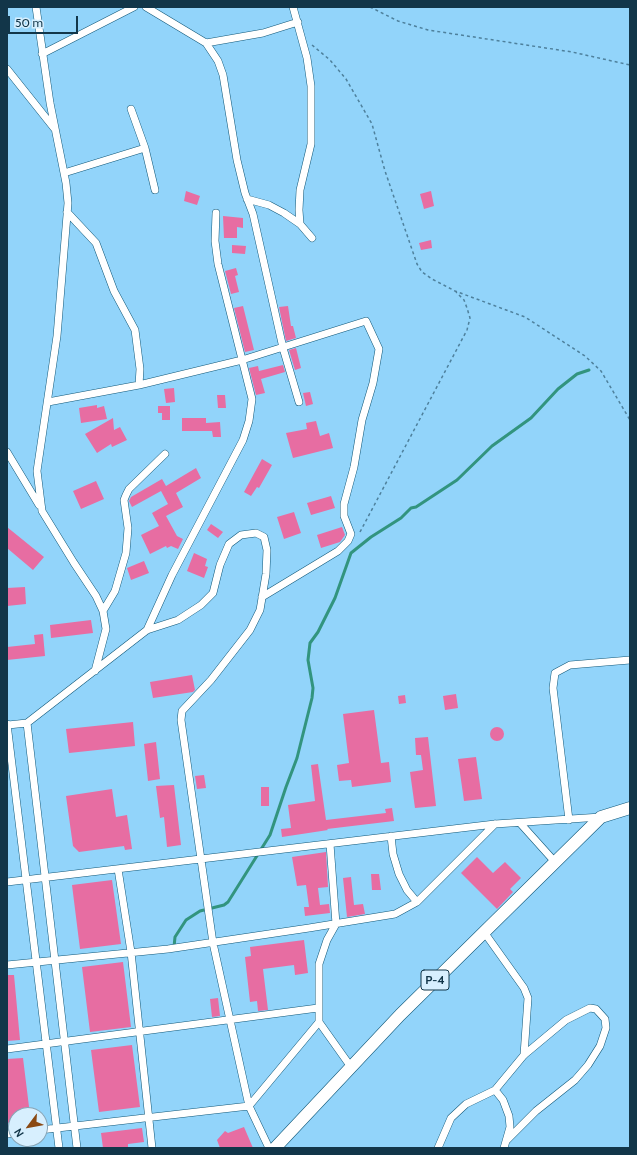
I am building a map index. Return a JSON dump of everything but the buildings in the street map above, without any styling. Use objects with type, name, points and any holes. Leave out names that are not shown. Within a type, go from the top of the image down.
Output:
[{"type":"highway","name":"P-4","points":[[275,1148],[400,1015],[601,817],[630,808]]},
{"type":"street","points":[[36,7],[42,54],[66,183],[67,212],[57,336],[37,471],[42,511]]},
{"type":"street","points":[[42,54],[134,7]]},
{"type":"street","points":[[146,7],[206,43],[218,61],[223,75],[237,160],[247,198],[254,214],[283,348],[299,402]]},
{"type":"street","points":[[294,7],[302,37],[311,86],[312,120],[311,144],[300,190],[300,224]]},
{"type":"street","points":[[206,43],[263,33],[298,22]]},
{"type":"street","points":[[7,69],[55,130]]},
{"type":"street","points":[[131,109],[145,148],[155,190]]},
{"type":"street","points":[[64,173],[145,148]]},
{"type":"street","points":[[247,198],[269,205],[284,212],[300,224],[312,238]]},
{"type":"street","points":[[67,212],[96,243],[114,291],[135,330],[140,369],[139,384]]},
{"type":"street","points":[[147,630],[172,574],[243,440],[249,421],[252,398],[218,264],[215,241],[216,212]]},
{"type":"street","points":[[48,402],[139,384],[242,360],[366,321],[379,349],[373,383],[362,420],[354,467],[344,504],[344,516],[351,534],[348,541],[338,551],[262,597]]},
{"type":"street","points":[[7,452],[74,563],[96,596],[103,611],[106,629],[96,671]]},
{"type":"street","points":[[103,611],[115,591],[126,553],[128,528],[124,500],[126,494],[129,489],[165,454]]},
{"type":"street","points":[[58,1148],[47,1044],[26,880],[11,781],[8,724],[27,723],[147,630],[178,620],[201,605],[213,593],[220,565],[228,544],[241,535],[256,533],[264,538],[267,550],[260,610],[250,630],[211,680],[182,711],[181,720],[202,858],[206,905],[213,943],[249,1106],[269,1148]]},
{"type":"street","points":[[569,820],[553,688],[555,673],[570,665],[630,660]]},
{"type":"street","points":[[27,723],[77,1148]]},
{"type":"street","points":[[7,882],[496,824],[601,817]]},
{"type":"street","points":[[520,823],[555,862]]},
{"type":"street","points":[[7,965],[55,959],[168,949],[395,914],[417,902],[496,824]]},
{"type":"street","points":[[391,836],[393,854],[399,874],[407,890],[417,902]]},
{"type":"street","points":[[330,844],[336,924],[327,940],[319,964],[319,1022],[351,1067]]},
{"type":"street","points":[[118,869],[131,952],[152,1148]]},
{"type":"street","points":[[484,932],[524,988],[528,998],[524,1055]]},
{"type":"street","points":[[7,1049],[318,1008]]},
{"type":"street","points":[[438,1148],[451,1118],[466,1104],[495,1090],[524,1055],[548,1033],[579,1013],[590,1008],[596,1009],[605,1019],[606,1028],[600,1046],[588,1065],[575,1080],[536,1111],[507,1140]]},
{"type":"street","points":[[48,1129],[249,1106],[319,1022]]},
{"type":"street","points":[[495,1090],[503,1100],[509,1116],[510,1127],[504,1148]]},
{"type":"path","points":[[370,7],[398,21],[428,30],[496,39],[591,55],[630,65]]},
{"type":"path","points":[[302,37],[330,60],[346,79],[372,124],[385,171],[417,264],[422,272],[455,291],[525,317],[585,356],[601,371],[630,420]]},
{"type":"path","points":[[360,532],[467,330],[470,318],[467,308],[464,300],[455,291]]},
{"type":"waterway","points":[[174,947],[175,937],[186,920],[200,911],[224,905],[228,902],[270,835],[297,758],[312,698],[313,688],[308,660],[310,643],[318,632],[335,598],[351,553],[371,537],[401,518],[411,508],[416,507],[457,480],[492,446],[531,418],[558,389],[577,374],[589,370]]}]
